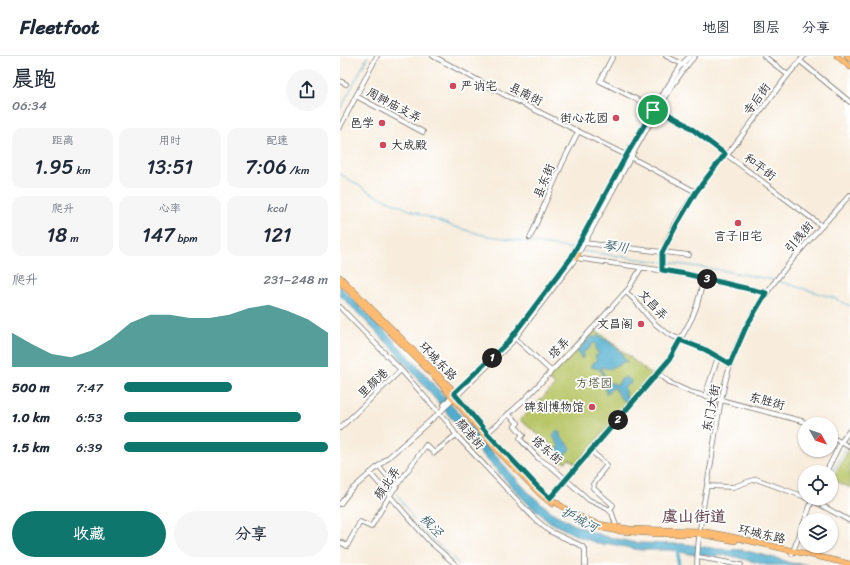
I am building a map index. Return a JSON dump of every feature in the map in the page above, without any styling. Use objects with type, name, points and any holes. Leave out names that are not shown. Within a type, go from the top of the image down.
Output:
[{"type":"main road","points":[[837,56],[850,67]]},
{"type":"main road","points":[[847,56],[850,59]]},
{"type":"main road","name":"环城东路","points":[[340,277],[425,362],[514,467],[549,499],[571,516],[598,527],[659,534],[701,532],[843,565]]},
{"type":"main road","name":"环城东路","points":[[340,282],[454,396]]},
{"type":"main road","name":"环城东路","points":[[793,553],[850,564]]},
{"type":"street","points":[[340,126],[377,56]]},
{"type":"street","name":"县南街","points":[[433,56],[498,91],[696,192]]},
{"type":"street","name":"和平街","points":[[613,56],[600,81],[684,123],[822,226]]},
{"type":"street","points":[[666,56],[684,65]]},
{"type":"street","points":[[454,396],[515,338],[576,255],[628,156],[656,108],[690,56]]},
{"type":"street","points":[[684,65],[695,56]]},
{"type":"street","points":[[764,56],[788,74]]},
{"type":"street","name":"寺后街","points":[[662,253],[696,192],[788,74],[804,56]]},
{"type":"street","points":[[800,61],[850,102]]},
{"type":"street","points":[[340,81],[346,84]]},
{"type":"street","name":"周神庙支弄","points":[[356,96],[423,132]]},
{"type":"street","name":"县东街","points":[[530,238],[563,162],[578,132]]},
{"type":"street","points":[[581,245],[628,156]]},
{"type":"street","name":"引线街","points":[[766,293],[822,226],[850,196]]},
{"type":"street","points":[[581,245],[689,255]]},
{"type":"street","points":[[662,253],[662,270]]},
{"type":"street","points":[[576,255],[704,278],[766,293]]},
{"type":"street","points":[[340,504],[350,491],[439,413],[448,402],[508,342],[576,255]]},
{"type":"street","name":"塔弄","points":[[486,434],[508,414],[592,329],[626,292],[642,268]]},
{"type":"street","points":[[549,499],[669,360],[688,328],[697,305],[704,278]]},
{"type":"street","name":"文昌弄","points":[[626,292],[634,298],[651,320],[660,328],[680,340],[706,350],[730,364]]},
{"type":"street","name":"东门大街","points":[[698,565],[707,486],[730,364],[746,327],[766,293]]},
{"type":"street","name":"颜港街","points":[[340,307],[401,370],[439,413],[456,435],[533,518],[549,531],[582,546],[585,550],[585,565]]},
{"type":"street","points":[[515,338],[551,371]]},
{"type":"street","points":[[705,396],[718,357]]},
{"type":"street","name":"里颜港","points":[[340,428],[401,370]]},
{"type":"street","name":"东胜街","points":[[658,373],[672,384],[690,392],[798,420]]},
{"type":"street","name":"塔东街","points":[[508,414],[518,423],[515,426],[523,435],[520,438],[521,440],[538,458],[554,468],[589,500],[610,510]]},
{"type":"street","points":[[830,465],[850,430]]},
{"type":"street","name":"颜北弄","points":[[340,542],[347,546],[360,522],[371,527],[390,495],[426,445],[434,453],[456,435]]},
{"type":"street","points":[[838,440],[850,447]]},
{"type":"street","points":[[591,451],[607,465],[593,484],[593,488],[613,505],[610,510],[617,529]]},
{"type":"street","points":[[379,466],[396,487]]},
{"type":"street","points":[[370,474],[429,541],[456,565]]},
{"type":"street","points":[[707,486],[733,487],[756,479],[798,495]]},
{"type":"street","points":[[823,505],[850,521]]},
{"type":"street","points":[[793,553],[798,539]]},
{"type":"street","points":[[698,557],[741,565]]},
{"type":"green space","name":"方塔园","points":[[592,329],[604,336],[653,376],[576,464],[569,459],[566,462],[559,461],[547,451],[551,445],[520,420],[555,385],[546,377]]},
{"type":"green space","points":[[849,449],[850,488],[838,482],[838,468]]},
{"type":"water","points":[[340,286],[415,363],[530,494],[553,513],[577,526],[604,536],[636,543],[685,544],[718,549],[743,550],[783,560],[789,563],[808,565],[766,565],[728,555],[712,556],[690,554],[672,550],[640,550],[606,543],[605,546],[577,536],[550,522],[527,503],[479,451],[393,349],[340,295]]},
{"type":"water","points":[[599,335],[605,340],[606,339],[623,354],[622,356],[628,362],[627,363],[625,361],[617,366],[615,365],[611,369],[601,367],[608,382],[618,385],[620,380],[626,377],[631,381],[630,385],[628,384],[624,388],[626,392],[625,394],[629,400],[627,402],[621,399],[615,388],[612,388],[608,393],[606,393],[602,373],[599,369],[591,367],[597,360],[595,356],[599,354],[595,349],[596,344],[593,343],[589,349],[583,352],[584,355],[582,359],[577,351],[592,336],[595,338]]},
{"type":"water","points":[[557,430],[560,433],[560,436],[571,448],[562,458],[556,452],[559,446],[553,436]]},
{"type":"waterway","points":[[340,110],[368,56]]},
{"type":"waterway","name":"琴川","points":[[340,174],[373,194],[455,227],[483,235],[573,249]]},
{"type":"waterway","name":"琴川","points":[[583,251],[660,262]]},
{"type":"waterway","name":"琴川","points":[[664,262],[775,280]]},
{"type":"waterway","name":"琴川","points":[[778,281],[834,298],[850,306]]},
{"type":"waterway","points":[[848,445],[850,441]]},
{"type":"waterway","points":[[837,465],[846,448]]},
{"type":"waterway","name":"枫泾","points":[[397,494],[414,520]]},
{"type":"waterway","name":"枫泾","points":[[418,526],[460,565]]},
{"type":"waterway","points":[[678,547],[678,565]]},
{"type":"place","name":"严讷宅","points":[[453,86]]},
{"type":"place","name":"街心花园","points":[[616,118]]},
{"type":"place","name":"邑学","points":[[382,123]]},
{"type":"place","name":"大成殿","points":[[383,145]]},
{"type":"place","name":"言子旧宅","points":[[738,223]]},
{"type":"place","name":"文昌阁","points":[[641,324]]},
{"type":"place","name":"碑刻博物馆","points":[[592,407]]},
{"type":"district","name":"虞山街道","points":[[694,516]]},
{"type":"route","points":[[655,107],[684,123],[725,154],[696,192],[677,224],[662,253],[662,270],[686,274],[766,293],[746,327],[730,364],[706,350],[680,340],[669,360],[550,498],[487,433],[454,393],[508,342],[571,258],[626,156],[653,110],[655,107]]},
{"type":"water label","name":"护城河","points":[[580,519]]}]
